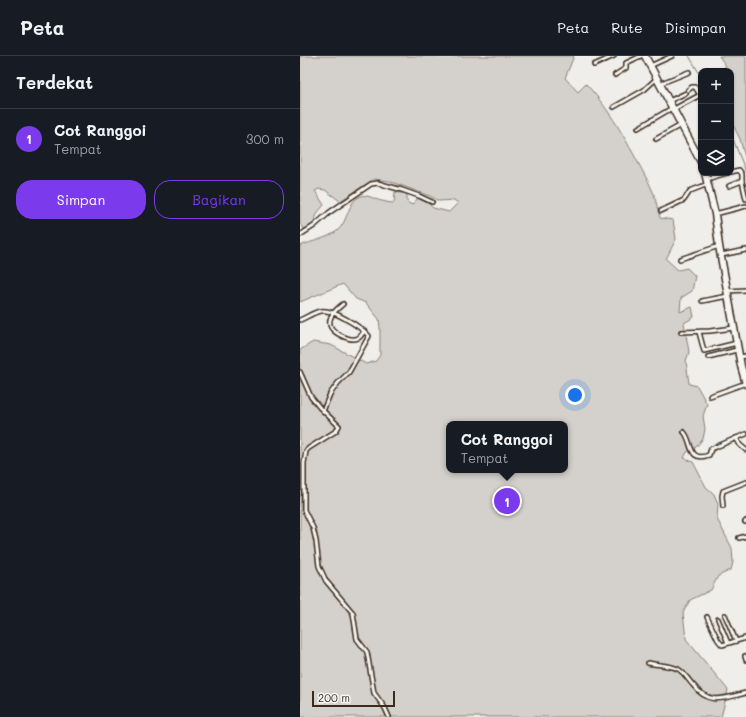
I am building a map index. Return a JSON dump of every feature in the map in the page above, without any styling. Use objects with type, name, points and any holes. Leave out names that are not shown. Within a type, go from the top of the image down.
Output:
[{"type":"highway","points":[[645,56],[698,156]]},
{"type":"highway","points":[[707,179],[715,214],[719,246],[734,328],[738,346],[743,357],[746,384]]},
{"type":"street","points":[[594,65],[614,56]]},
{"type":"street","points":[[615,75],[626,68],[628,61],[641,56]]},
{"type":"street","points":[[650,66],[672,56]]},
{"type":"street","points":[[614,106],[658,81],[689,72]]},
{"type":"street","points":[[669,101],[687,92],[692,87],[695,87],[698,92]]},
{"type":"street","points":[[638,128],[672,108],[698,97]]},
{"type":"street","points":[[656,139],[681,125]]},
{"type":"street","points":[[734,171],[739,170],[742,174],[742,182],[746,199]]},
{"type":"street","points":[[661,211],[684,200],[690,191],[707,179],[717,176]]},
{"type":"street","points":[[729,186],[742,182]]},
{"type":"street","points":[[300,235],[371,184],[378,183],[402,190],[432,202]]},
{"type":"street","points":[[715,214],[746,206]]},
{"type":"street","points":[[680,259],[719,246]]},
{"type":"street","points":[[721,255],[746,250]]},
{"type":"street","points":[[702,301],[746,290]]},
{"type":"street","points":[[343,304],[333,314],[330,325],[338,334],[353,339],[357,339],[364,331]]},
{"type":"street","points":[[300,320],[320,311],[328,311],[356,325],[369,337],[349,372],[330,394],[323,411]]},
{"type":"street","points":[[681,332],[699,332],[734,328]]},
{"type":"street","points":[[699,332],[704,352],[738,346]]},
{"type":"street","points":[[708,358],[738,346]]},
{"type":"street","points":[[300,372],[311,397],[339,426],[336,431],[311,446],[306,451],[303,469],[305,488],[304,510],[313,528],[320,571],[326,581],[353,613],[357,640],[367,652],[374,693],[385,708],[389,717]]},
{"type":"street","points":[[710,396],[746,384]]},
{"type":"street","points":[[684,432],[689,438],[691,451],[702,456],[709,455],[711,449],[746,434]]},
{"type":"street","points":[[736,438],[740,445],[746,450]]},
{"type":"street","points":[[723,506],[723,491],[746,482]]},
{"type":"street","points":[[739,538],[746,536]]},
{"type":"street","points":[[725,615],[736,641]]},
{"type":"street","points":[[707,617],[722,645],[746,638]]},
{"type":"street","points":[[718,619],[728,643]]},
{"type":"street","points":[[648,663],[674,667],[680,670],[701,693],[709,698],[723,698],[746,693]]},
{"type":"shaded area","points":[[300,56],[574,56],[565,78],[578,92],[586,84],[613,119],[649,183],[654,194],[660,218],[673,220],[676,239],[666,259],[678,270],[687,268],[695,276],[692,291],[681,298],[680,312],[692,307],[694,317],[684,323],[689,352],[686,361],[689,384],[697,386],[707,404],[703,416],[705,429],[703,439],[696,447],[687,452],[684,458],[693,462],[706,487],[714,494],[718,504],[717,519],[732,548],[733,562],[731,570],[718,576],[711,590],[690,600],[683,613],[686,639],[728,690],[721,717],[300,717],[300,350],[313,342],[331,345],[366,364],[376,361],[380,355],[380,328],[379,319],[366,303],[356,299],[343,284],[300,302],[300,246],[324,238],[337,231],[344,222],[353,202],[361,196],[394,203],[395,192],[407,194],[407,202],[412,205],[418,198],[433,208],[449,212],[458,203],[454,200],[439,201],[430,196],[389,181],[374,179],[340,201],[325,190],[319,189],[315,191],[324,205],[318,212],[315,219],[317,221],[304,229],[300,224]]},
{"type":"shaded area","points":[[719,56],[746,56],[746,161],[740,139],[734,127],[734,68],[724,68],[726,66]]},
{"type":"waterway","points":[[689,56],[698,71]]},
{"type":"waterway","points":[[733,140],[746,172]]},
{"type":"place","name":"Cot Ranggoi","points":[[507,501]]}]
